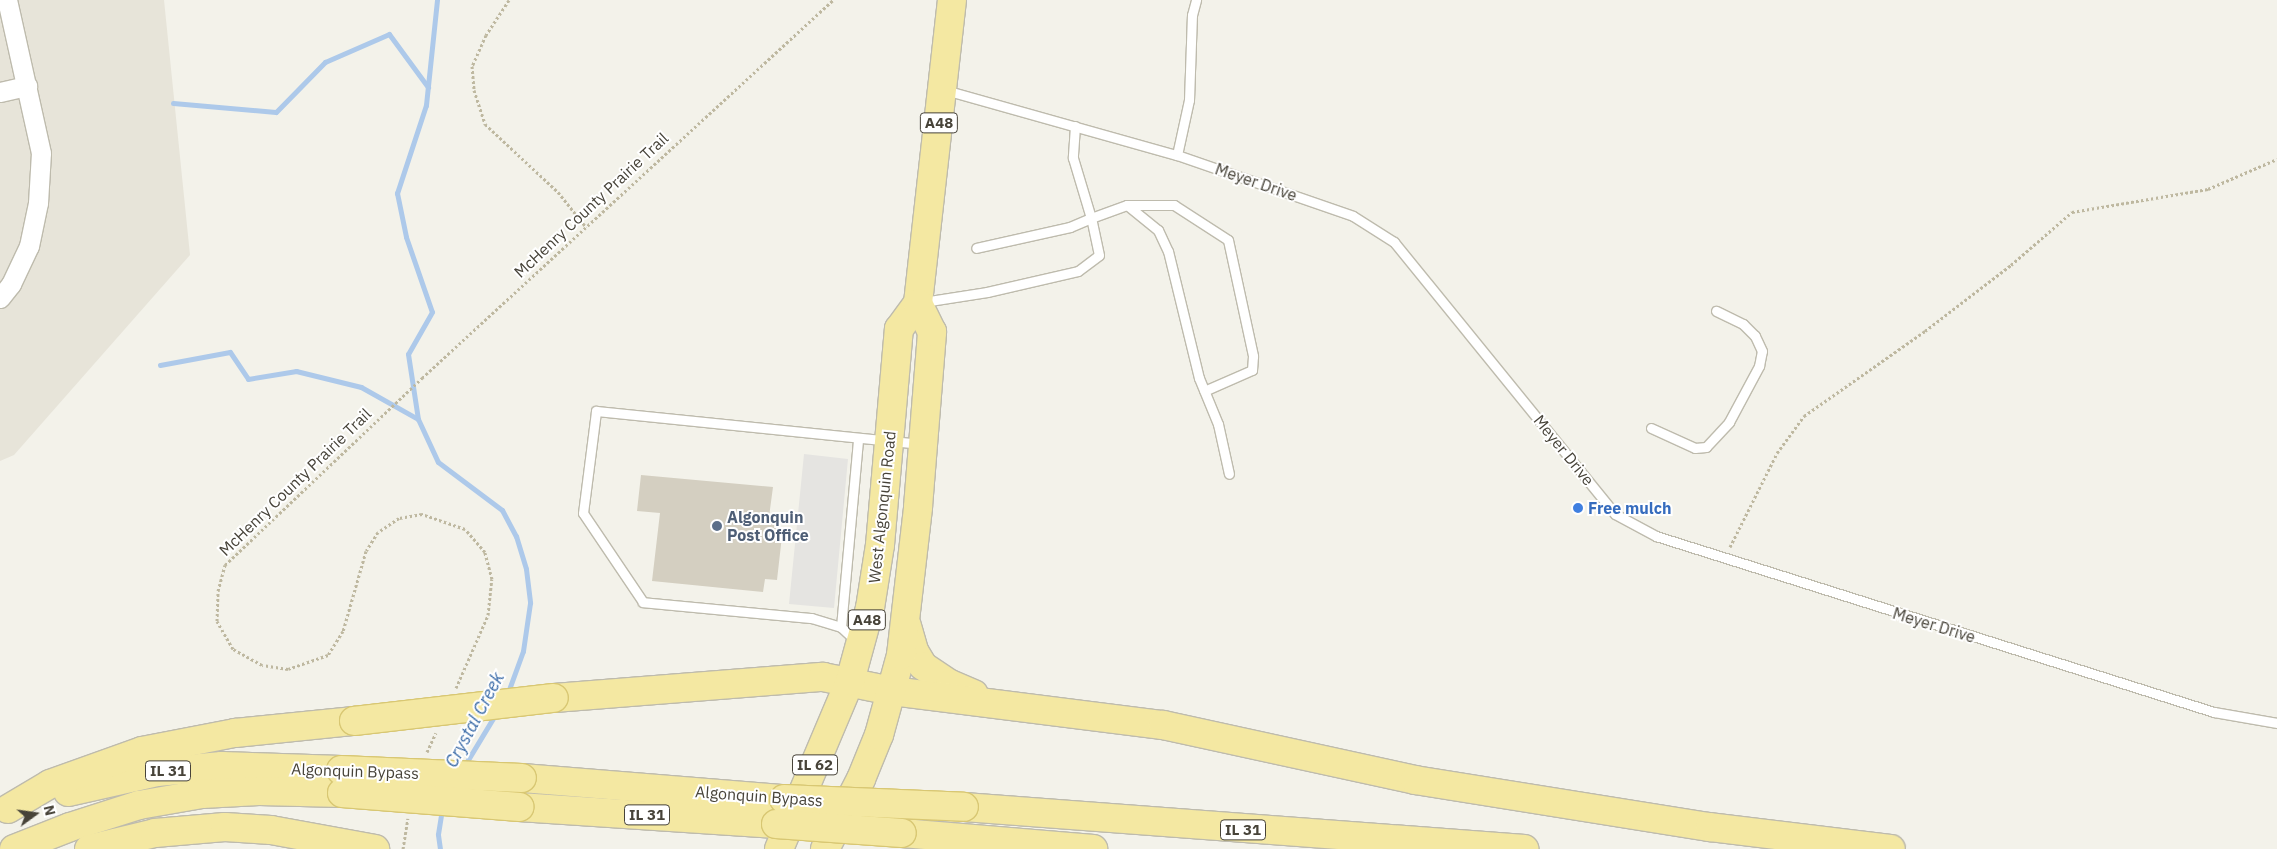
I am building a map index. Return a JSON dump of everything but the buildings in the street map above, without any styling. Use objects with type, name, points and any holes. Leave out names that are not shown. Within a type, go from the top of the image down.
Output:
[{"type":"main road","name":"West Algonquin Road","points":[[779,824],[850,681],[851,636],[870,608],[880,545],[899,329],[918,303],[952,0]]},
{"type":"main road","name":"A48","points":[[892,691],[901,655],[905,620],[924,444],[932,332],[918,303]]},
{"type":"main road","points":[[905,620],[914,651],[923,666],[950,684],[999,704]]},
{"type":"main road","points":[[4,811],[50,784],[142,750],[235,732],[354,721],[554,698],[823,677],[892,691],[1163,725],[1415,780],[1710,827],[1890,849]]},
{"type":"main road","name":"IL 62","points":[[824,849],[861,779],[892,691]]},
{"type":"main road","name":"Algonquin Bypass","points":[[4,811],[89,786],[157,772],[222,766],[519,807],[779,824],[1093,849]]},
{"type":"main road","name":"Algonquin Bypass","points":[[14,849],[70,827],[139,805],[202,794],[259,791],[341,782],[522,778],[779,824],[964,807],[1524,849]]},
{"type":"main road","points":[[89,849],[156,833],[225,827],[271,830],[375,849]]},
{"type":"street","points":[[0,298],[11,284],[29,246],[38,203],[41,153],[7,0]]},
{"type":"street","points":[[0,92],[27,86]]},
{"type":"lane","points":[[1177,155],[1189,100],[1192,15],[1196,0]]},
{"type":"lane","name":"Meyer Drive","points":[[942,89],[1177,155],[1353,216],[1394,242],[1616,514],[1656,536],[2214,712],[2277,722]]},
{"type":"lane","points":[[918,303],[987,292],[1078,270],[1099,255],[1091,218],[1073,158],[1074,126]]},
{"type":"lane","points":[[1127,205],[1158,230],[1168,250],[1204,391],[1218,424],[1229,474]]},
{"type":"lane","points":[[976,248],[1070,227],[1127,205],[1174,205],[1228,240],[1253,356],[1252,370],[1204,391]]},
{"type":"lane","points":[[1651,428],[1695,448],[1706,447],[1730,422],[1759,366],[1762,351],[1755,336],[1743,324],[1716,310]]},
{"type":"lane","points":[[858,439],[851,636],[811,618],[643,602],[583,513],[596,411],[858,439],[924,444]]},
{"type":"path","points":[[509,0],[486,36],[472,66],[474,90],[485,124],[558,192],[586,227]]},
{"type":"path","name":"McHenry County Prairie Trail","points":[[453,694],[488,615],[492,579],[485,552],[465,529],[440,518],[422,514],[398,518],[378,532],[366,551],[343,631],[328,655],[288,669],[262,665],[233,649],[217,620],[218,590],[225,565],[387,410],[833,0]]},
{"type":"path","points":[[1726,557],[1777,453],[1804,416],[1925,331],[2011,265],[2072,212],[2208,189],[2277,159]]},
{"type":"path","points":[[426,756],[438,729]]},
{"type":"path","points":[[403,849],[408,815]]},
{"type":"shaded area","points":[[0,0],[164,0],[190,255],[14,455],[0,461]]},
{"type":"shaded area","points":[[804,454],[848,459],[834,608],[789,604]]},
{"type":"waterway","name":"Crystal Creek","points":[[437,0],[426,105],[397,193],[406,237],[432,312],[408,354],[418,419],[438,462],[502,510],[516,536],[526,569],[530,603],[523,651],[507,695]]},
{"type":"waterway","points":[[173,103],[276,112],[325,62],[389,34],[428,87]]},
{"type":"waterway","points":[[160,365],[230,352],[248,379],[296,371],[361,387],[418,419]]},
{"type":"waterway","name":"Crystal Creek","points":[[463,768],[495,715]]},
{"type":"waterway","name":"Crystal Creek","points":[[440,849],[438,834],[442,809]]},
{"type":"place","name":"Free mulch","points":[[1578,508]]},
{"type":"place","name":"Algonquin Post Office","points":[[717,526]]}]
